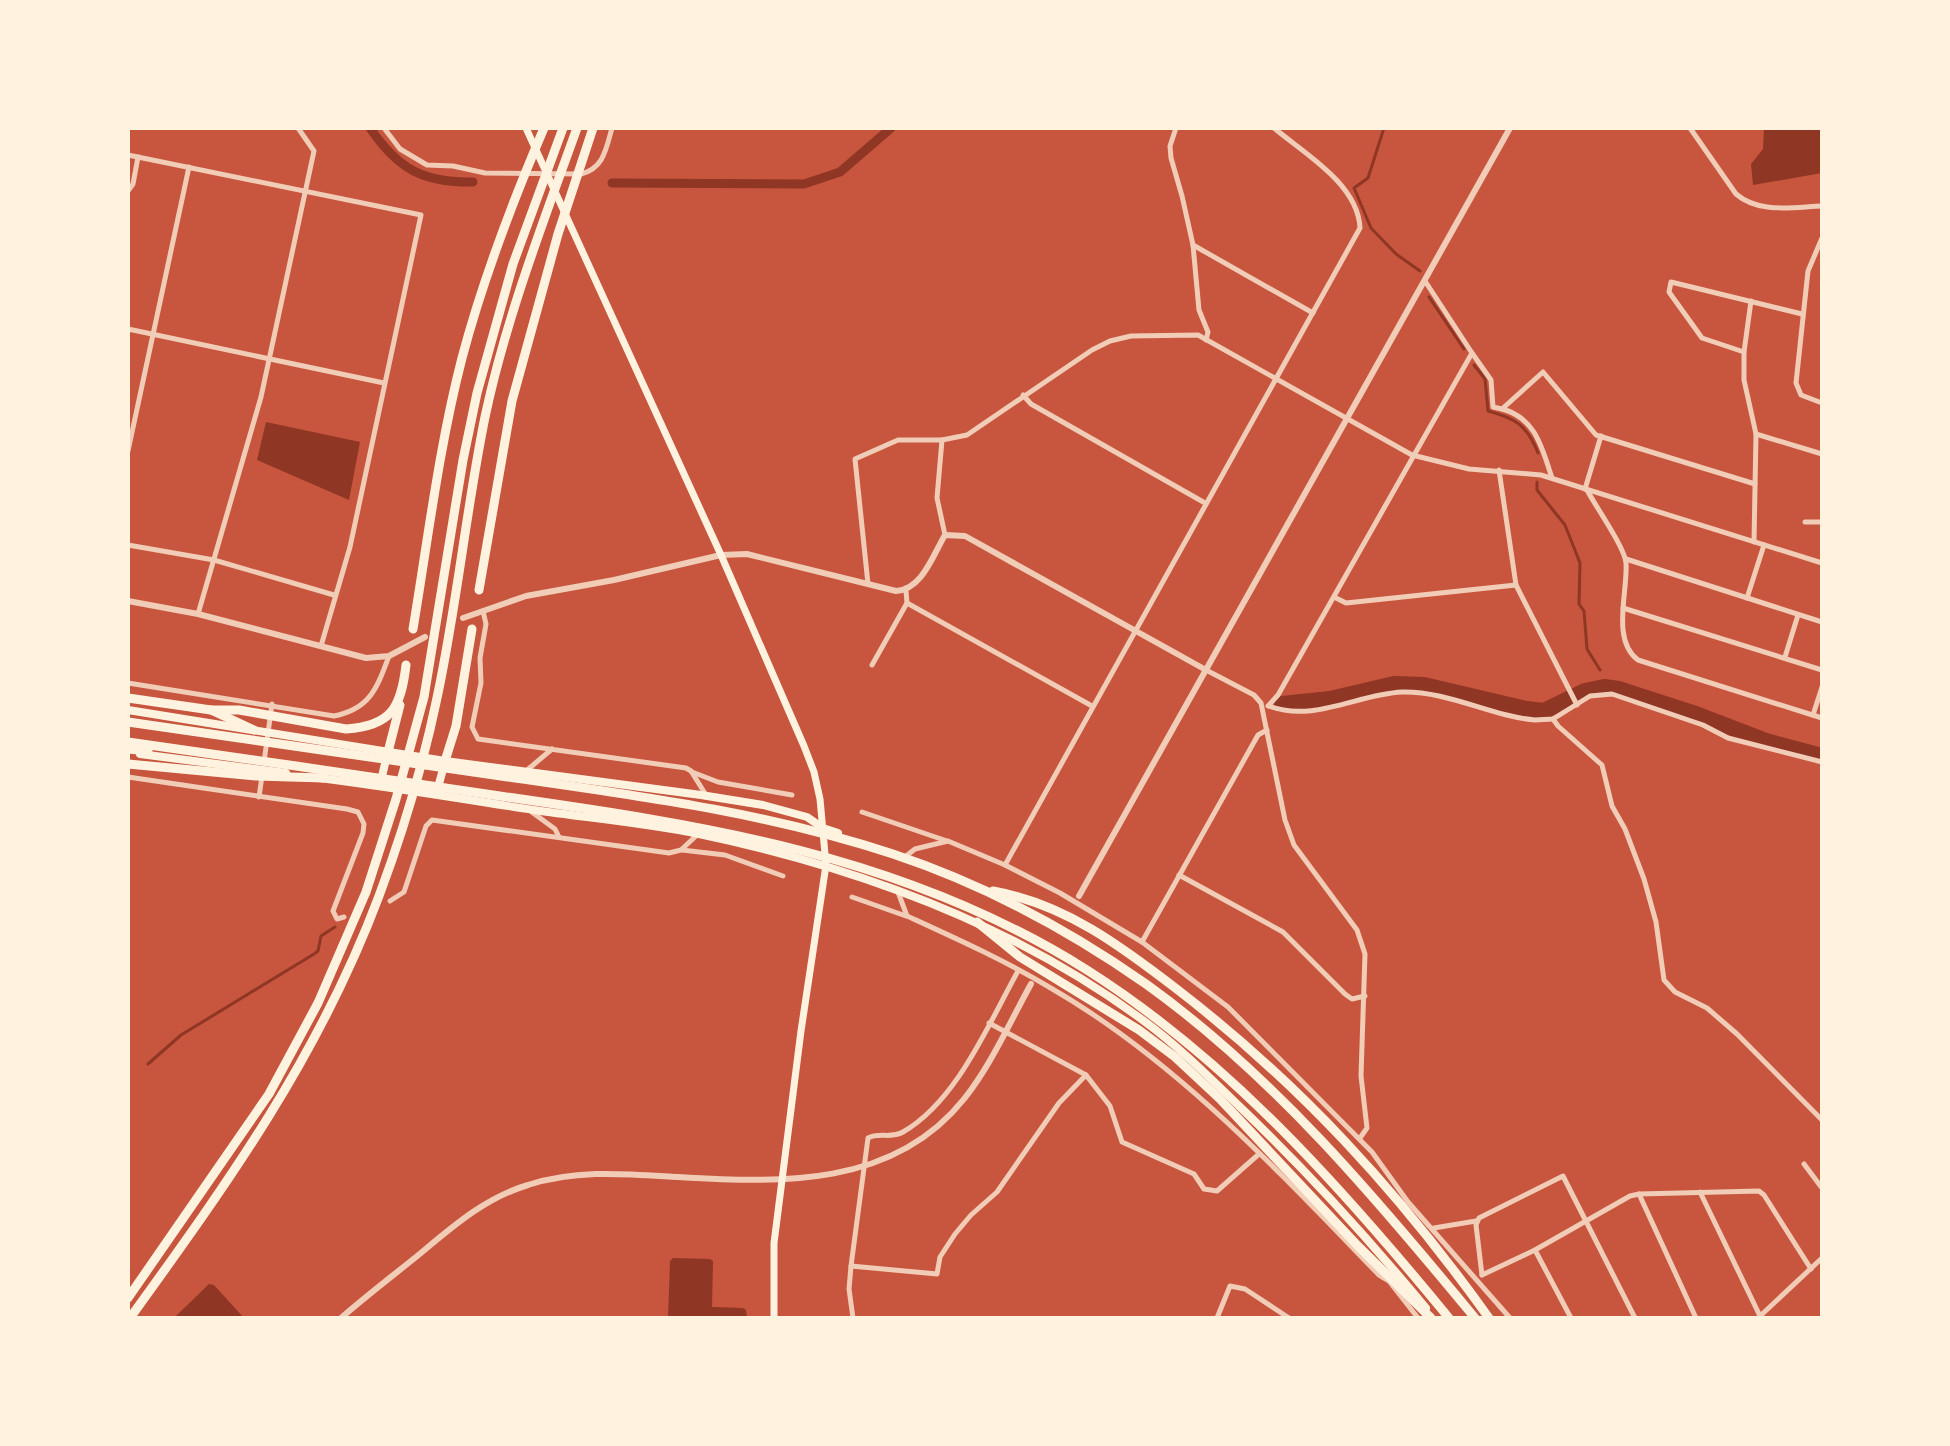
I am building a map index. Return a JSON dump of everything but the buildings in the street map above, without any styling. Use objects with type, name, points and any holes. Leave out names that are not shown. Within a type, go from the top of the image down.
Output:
[{"type":"highway","points":[[128,1298],[240,1139],[296,1046],[351,929],[382,848],[412,745],[432,654],[463,460],[477,393],[513,264],[563,128]]},
{"type":"highway","points":[[130,1318],[229,1182],[297,1073],[364,934],[411,803],[426,747],[446,656],[485,417],[518,293],[577,128]]},
{"type":"highway","points":[[479,590],[512,401],[558,234],[593,128]]},
{"type":"highway","points":[[413,629],[461,362],[493,256],[544,129]]},
{"type":"highway","points":[[436,793],[456,726],[472,629]]},
{"type":"highway","points":[[380,785],[403,693],[406,665]]},
{"type":"highway","points":[[128,698],[211,710],[239,710],[346,729],[363,728],[383,721],[403,693]]},
{"type":"highway","points":[[128,710],[445,761],[763,805],[807,817],[823,828],[906,856],[993,891],[1119,964],[1191,1015],[1220,1040],[1344,1162],[1417,1243],[1477,1318]]},
{"type":"highway","points":[[211,710],[254,730]]},
{"type":"highway","points":[[128,722],[718,809],[841,839],[950,876],[1003,900],[1097,952],[1188,1015],[1252,1072],[1311,1131],[1477,1318]]},
{"type":"highway","points":[[128,742],[719,829],[888,875],[982,913],[1087,970],[1133,1001],[1209,1061],[1343,1196],[1449,1318]]},
{"type":"highway","points":[[128,751],[243,758]]},
{"type":"highway","points":[[128,751],[436,793],[697,834],[826,865],[897,889],[977,922],[1091,984],[1146,1022],[1189,1059],[1318,1183],[1433,1318]]},
{"type":"highway","points":[[128,764],[256,776],[324,778]]},
{"type":"highway","points":[[993,891],[1025,896],[1054,907],[1137,957],[1217,1020],[1356,1151],[1403,1206],[1489,1318]]},
{"type":"highway","points":[[977,922],[1020,957],[1139,1030],[1175,1057],[1209,1088],[1358,1246],[1433,1318]]},
{"type":"main road","points":[[526,128],[721,555],[814,772],[820,799],[826,865],[801,1031],[772,1267],[774,1318]]},
{"type":"street","points":[[198,614],[261,397],[314,151],[298,128]]},
{"type":"street","points":[[384,128],[400,149],[427,165],[453,166],[485,173],[581,174],[600,164],[612,128]]},
{"type":"street","points":[[1176,128],[1170,146],[1171,158],[1193,245],[1199,310],[1208,332],[1206,340]]},
{"type":"street","points":[[1005,865],[1360,228],[1360,219],[1343,186],[1274,128]]},
{"type":"street","points":[[1079,896],[1510,128]]},
{"type":"street","points":[[1690,128],[1744,202],[1755,207],[1822,206]]},
{"type":"street","points":[[128,155],[421,215],[350,547],[321,646]]},
{"type":"street","points":[[128,191],[133,184],[138,157]]},
{"type":"street","points":[[128,451],[189,167]]},
{"type":"street","points":[[1822,238],[1808,271],[1796,383],[1801,395],[1822,403]]},
{"type":"street","points":[[1193,245],[1313,313]]},
{"type":"street","points":[[1425,281],[1491,380],[1493,407],[1518,413],[1539,439],[1552,479]]},
{"type":"street","points":[[1744,352],[1702,338],[1669,292],[1671,282],[1802,314]]},
{"type":"street","points":[[1751,301],[1744,352],[1746,393],[1756,434],[1754,542]]},
{"type":"street","points":[[128,329],[384,383]]},
{"type":"street","points":[[868,584],[855,459],[898,440],[942,440],[967,435],[1023,395],[1110,341],[1144,335],[1198,335],[1412,455],[1469,469],[1541,475],[1822,563]]},
{"type":"street","points":[[1360,1138],[1367,1128],[1361,1076],[1365,954],[1357,930],[1294,845],[1285,820],[1267,730],[1266,707],[1278,695],[1472,353]]},
{"type":"street","points":[[1502,409],[1543,372],[1596,435],[1755,484]]},
{"type":"street","points":[[1023,395],[1031,404],[1205,503]]},
{"type":"street","points":[[1756,434],[1822,454]]},
{"type":"street","points":[[1601,436],[1586,489],[1626,559],[1623,608],[1625,642],[1632,655],[1638,660],[1822,718]]},
{"type":"street","points":[[463,618],[526,596],[614,580],[721,555],[747,554],[906,591],[916,584],[945,535],[937,498],[942,440]]},
{"type":"street","points":[[1499,470],[1516,585],[1577,705]]},
{"type":"street","points":[[1805,522],[1822,522]]},
{"type":"street","points":[[945,535],[965,536],[1254,695],[1266,707],[1282,711],[1309,711],[1391,693],[1423,693],[1468,702],[1524,719],[1553,719],[1590,696],[1612,694],[1703,725],[1728,738],[1822,762]]},
{"type":"street","points":[[128,545],[214,560],[334,595]]},
{"type":"street","points":[[1747,598],[1764,545]]},
{"type":"street","points":[[1626,559],[1822,622]]},
{"type":"street","points":[[1334,597],[1346,603],[1516,585]]},
{"type":"street","points":[[872,665],[907,603],[906,591]]},
{"type":"street","points":[[128,601],[198,614],[366,658],[389,656],[425,637]]},
{"type":"street","points":[[907,603],[1092,706]]},
{"type":"street","points":[[1623,608],[1822,670]]},
{"type":"street","points":[[483,610],[486,624],[480,658],[481,683],[472,719],[474,736],[478,739],[686,768],[718,782],[792,795]]},
{"type":"street","points":[[1785,657],[1798,615]]},
{"type":"street","points":[[128,683],[272,704],[322,715],[349,713],[368,699],[389,656]]},
{"type":"street","points":[[1813,715],[1822,687]]},
{"type":"street","points":[[259,797],[272,704]]},
{"type":"street","points":[[1553,719],[1602,765],[1608,794],[1644,879],[1656,922],[1664,980],[1675,992],[1707,1008],[1737,1034],[1822,1120]]},
{"type":"street","points":[[1142,942],[1258,735],[1267,730]]},
{"type":"street","points":[[525,772],[552,749]]},
{"type":"street","points":[[691,771],[706,795]]},
{"type":"street","points":[[128,777],[358,812],[364,824],[363,833],[333,911],[337,919],[344,917]]},
{"type":"street","points":[[529,809],[555,829],[559,837]]},
{"type":"street","points":[[862,812],[948,841],[1060,893],[1142,942],[1228,1007],[1360,1138],[1384,1165],[1408,1202],[1479,1277],[1510,1318]]},
{"type":"street","points":[[390,901],[404,892],[426,826],[432,820],[669,853],[681,850],[725,855],[783,876]]},
{"type":"street","points":[[681,850],[697,834]]},
{"type":"street","points":[[906,856],[915,849],[948,841]]},
{"type":"street","points":[[1179,875],[1283,932],[1352,999],[1365,996]]},
{"type":"street","points":[[897,889],[907,916]]},
{"type":"street","points":[[852,897],[907,916],[1018,971],[1076,1004],[1151,1057],[1259,1154],[1379,1275],[1389,1281],[1418,1318]]},
{"type":"street","points":[[853,1318],[849,1289],[868,1138],[873,1135],[896,1136],[932,1109],[955,1081],[1018,971]]},
{"type":"street","points":[[341,1318],[464,1216],[526,1185],[585,1173],[784,1181],[862,1168],[886,1160],[918,1142],[957,1107],[979,1078],[1031,984]]},
{"type":"street","points":[[989,1023],[1086,1075],[1110,1106],[1122,1142],[1194,1174],[1204,1189],[1217,1191],[1259,1154]]},
{"type":"street","points":[[851,1266],[937,1274],[940,1257],[955,1234],[997,1192],[1059,1103],[1086,1075]]},
{"type":"street","points":[[1804,1164],[1822,1188]]},
{"type":"street","points":[[1433,1228],[1476,1221],[1563,1176],[1635,1318]]},
{"type":"street","points":[[1479,1277],[1535,1250],[1630,1196],[1700,1192],[1762,1193],[1811,1269]]},
{"type":"street","points":[[1700,1192],[1759,1317],[1822,1258]]},
{"type":"street","points":[[1639,1194],[1696,1318]]},
{"type":"street","points":[[1476,1221],[1479,1277]]},
{"type":"street","points":[[1535,1250],[1571,1318]]},
{"type":"street","points":[[1217,1318],[1230,1286],[1245,1289],[1289,1318]]},
{"type":"shaded area","points":[[1764,128],[1822,128],[1822,173],[1753,185],[1751,164],[1763,149]]},
{"type":"shaded area","points":[[266,422],[360,442],[349,500],[257,460]]},
{"type":"shaded area","points":[[673,1258],[713,1261],[712,1307],[743,1308],[747,1318],[668,1318],[670,1261]]},
{"type":"shaded area","points":[[209,1284],[214,1285],[244,1318],[174,1318]]},
{"type":"waterway","points":[[370,128],[391,154],[413,171],[440,180],[473,182]]},
{"type":"waterway","points":[[612,183],[804,184],[840,172],[891,128]]},
{"type":"waterway","points":[[1384,128],[1368,178],[1354,188],[1371,228],[1396,254],[1420,271]]},
{"type":"waterway","points":[[1429,297],[1464,349]]},
{"type":"waterway","points":[[1474,365],[1485,379],[1488,411],[1519,424],[1538,453]]},
{"type":"waterway","points":[[1537,482],[1537,490],[1565,525],[1580,563],[1579,604],[1584,611],[1587,649],[1600,670]]},
{"type":"waterway","points":[[1282,704],[1330,699],[1394,684],[1424,685],[1544,711],[1585,691],[1604,687],[1619,689],[1766,741],[1822,756]]},
{"type":"waterway","points":[[148,1064],[181,1035],[314,954],[318,951],[321,936],[335,927]]}]
